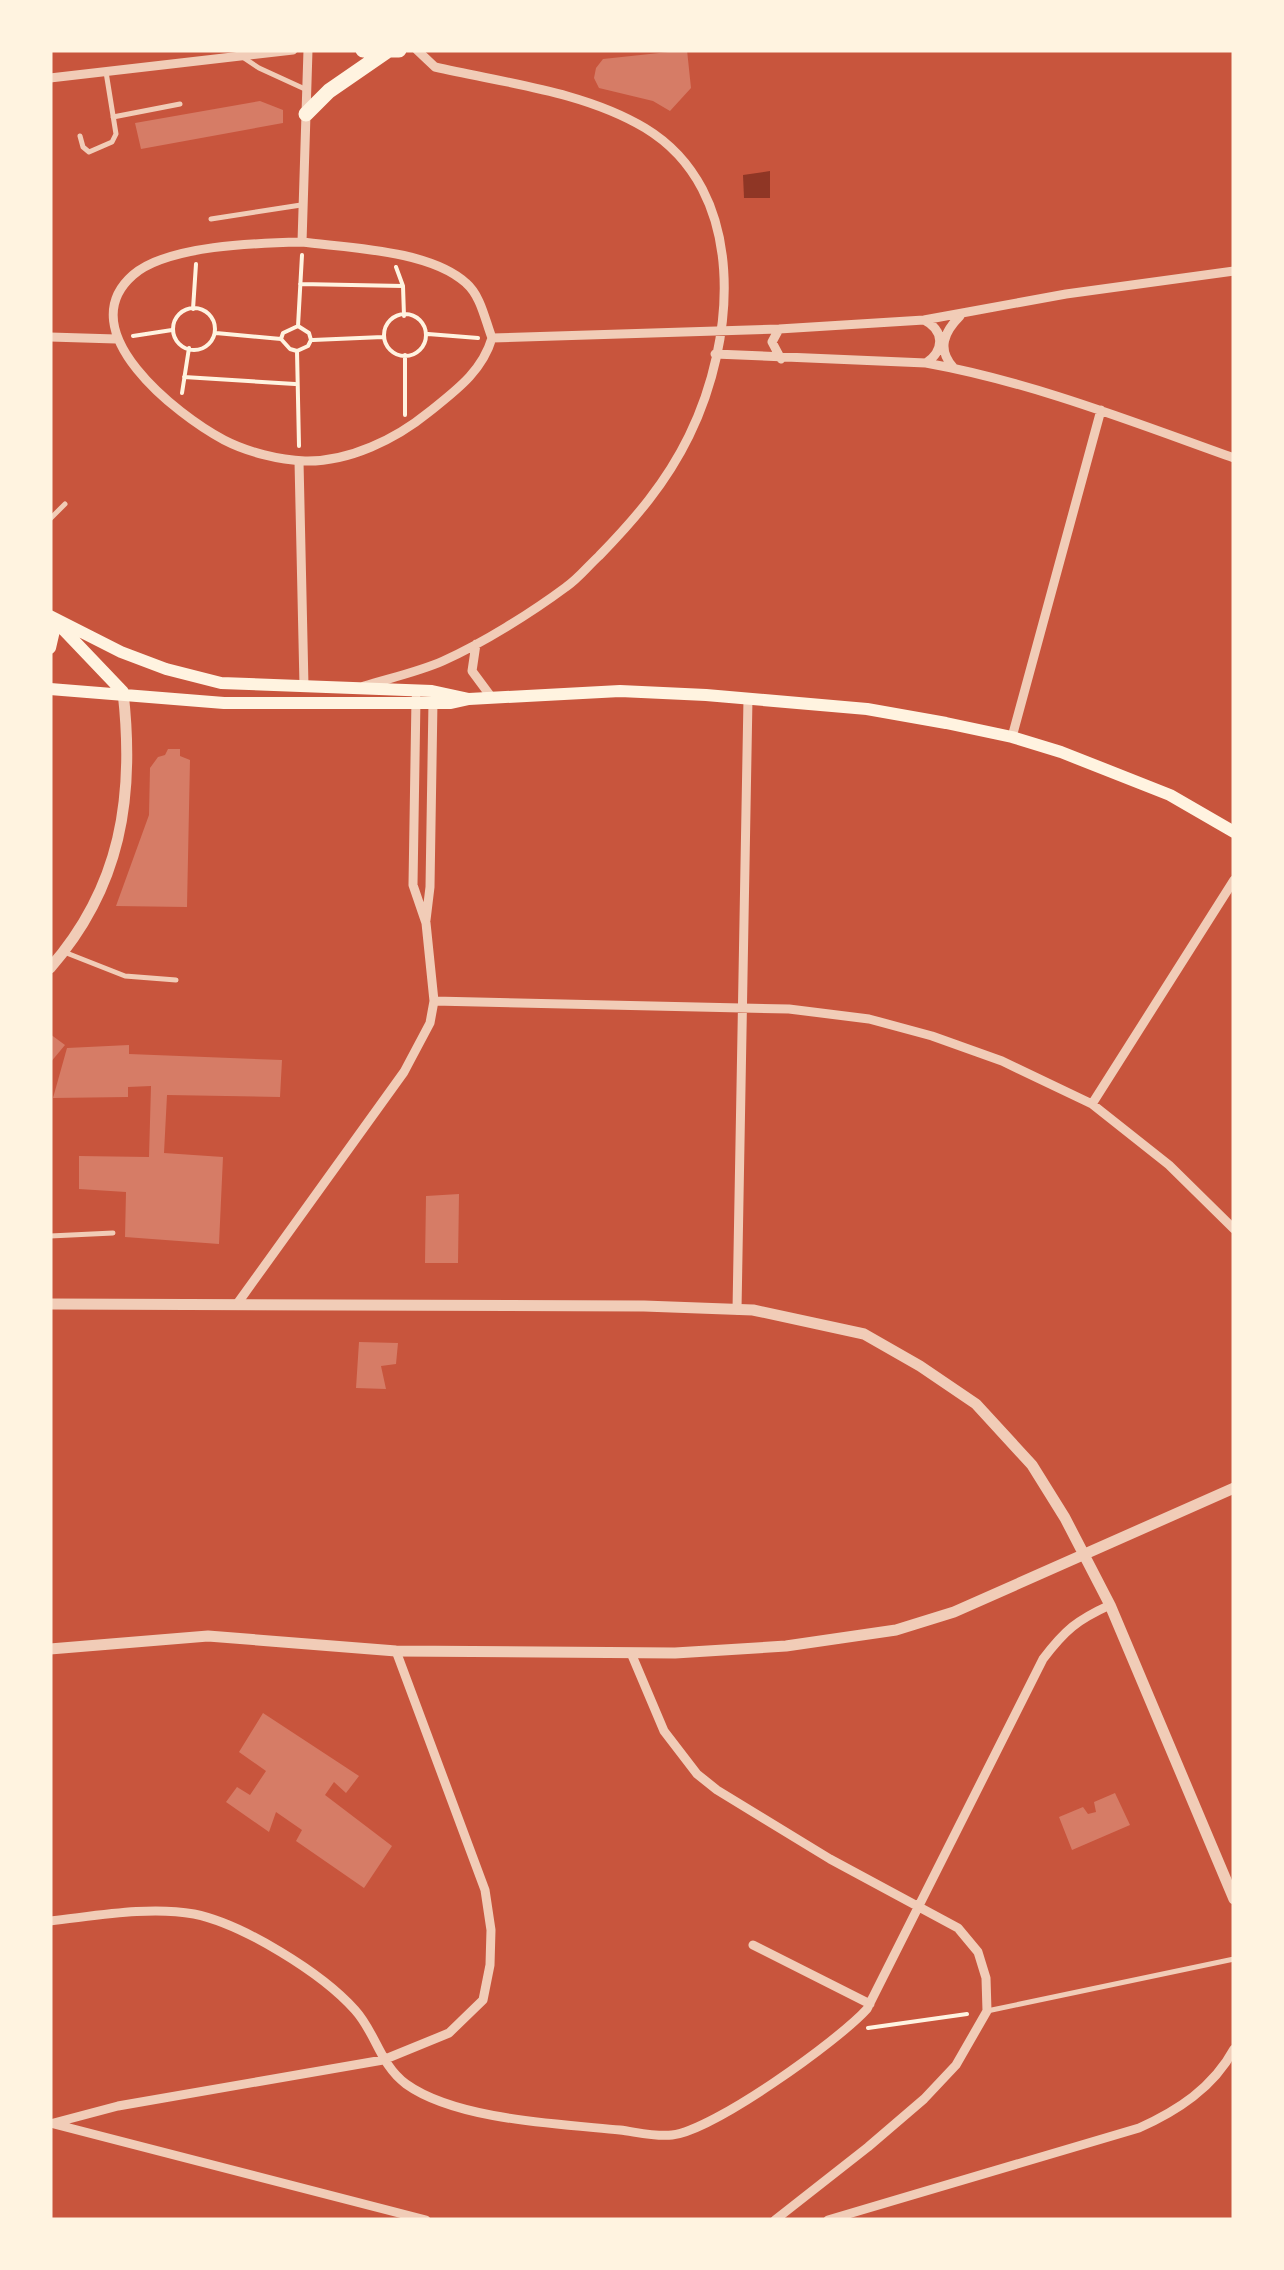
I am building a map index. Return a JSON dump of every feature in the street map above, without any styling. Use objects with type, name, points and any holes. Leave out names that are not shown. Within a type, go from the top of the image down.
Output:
[{"type":"main road","points":[[363,50],[400,50]]},
{"type":"main road","points":[[306,114],[329,92],[386,51]]},
{"type":"main road","points":[[53,619],[166,669],[221,683],[362,687],[417,697]]},
{"type":"main road","points":[[50,648],[53,619]]},
{"type":"main road","points":[[53,619],[123,692]]},
{"type":"main road","points":[[50,688],[224,703],[433,697],[452,692],[468,699],[620,691],[867,709],[1012,737],[1061,752],[1170,794],[1234,832]]},
{"type":"street","points":[[50,78],[293,50]]},
{"type":"street","points":[[302,242],[308,50]]},
{"type":"street","points":[[362,687],[442,662],[476,644],[568,586],[632,522],[660,488],[690,434],[715,354],[726,279],[713,210],[694,175],[646,128],[588,103],[435,67],[417,50]]},
{"type":"street","points":[[302,242],[391,254],[448,270],[469,284],[492,338],[468,380],[406,428],[379,444],[336,458],[300,461],[269,456],[226,441],[159,394],[116,338],[113,312],[120,291],[134,274],[160,260],[197,252],[302,242]]},
{"type":"street","points":[[492,338],[924,320],[1066,294],[1234,271]]},
{"type":"street","points":[[954,368],[946,359],[944,340],[962,314]]},
{"type":"street","points":[[924,320],[932,324],[940,341],[934,357],[926,362]]},
{"type":"street","points":[[779,329],[772,342],[781,359]]},
{"type":"street","points":[[50,337],[116,338]]},
{"type":"street","points":[[715,354],[926,362],[1100,410],[1234,458]]},
{"type":"street","points":[[1012,737],[1100,410]]},
{"type":"street","points":[[300,461],[304,686]]},
{"type":"street","points":[[476,644],[472,671],[492,698]]},
{"type":"street","points":[[50,968],[94,908],[110,872],[126,798],[123,692]]},
{"type":"street","points":[[417,697],[413,884],[426,922]]},
{"type":"street","points":[[238,1304],[423,1040],[434,1000],[426,922],[433,697]]},
{"type":"street","points":[[737,1310],[748,698]]},
{"type":"street","points":[[1092,1104],[1234,880]]},
{"type":"street","points":[[50,950],[64,952]]},
{"type":"street","points":[[434,1000],[744,1006],[869,1019],[932,1036],[1002,1061],[1092,1104],[1170,1165],[1234,1229]]},
{"type":"street","points":[[50,1304],[737,1310],[811,1320],[864,1334],[976,1404],[1032,1466],[1110,1605],[1234,1899]]},
{"type":"street","points":[[50,1649],[208,1636],[396,1651],[734,1652],[896,1630],[954,1612],[1234,1488]]},
{"type":"street","points":[[50,1921],[144,1912],[194,1914],[265,1945],[337,1993],[369,2029],[383,2060],[406,2084],[435,2098],[519,2120],[672,2135],[718,2118],[848,2030],[870,2004],[1043,1660],[1068,1628],[1110,1605]]},
{"type":"street","points":[[50,2124],[118,2106],[383,2060],[449,2033],[483,2000],[490,1965],[486,1890],[396,1651]]},
{"type":"street","points":[[631,1652],[664,1731],[707,1782],[830,1859],[958,1928],[978,1952],[986,1978],[987,2011],[956,2065],[924,2099],[774,2220]]},
{"type":"street","points":[[753,1945],[870,2004]]},
{"type":"street","points":[[828,2220],[1139,2128],[1174,2112],[1202,2090],[1234,2049]]},
{"type":"street","points":[[1221,2067],[1234,2061]]},
{"type":"street","points":[[50,2124],[426,2220]]},
{"type":"lane","points":[[239,54],[259,68],[307,90]]},
{"type":"lane","points":[[80,136],[82,147],[89,152],[112,142],[116,134],[106,72]]},
{"type":"lane","points":[[113,117],[180,104]]},
{"type":"lane","points":[[210,219],[304,204]]},
{"type":"lane","points":[[50,519],[65,504]]},
{"type":"lane","points":[[64,952],[125,976],[176,980]]},
{"type":"lane","points":[[50,1236],[113,1233]]},
{"type":"lane","points":[[987,2011],[1234,1959]]},
{"type":"path","points":[[298,326],[302,242]]},
{"type":"path","points":[[193,310],[197,252]]},
{"type":"path","points":[[391,254],[404,286],[404,316]]},
{"type":"path","points":[[300,284],[404,286]]},
{"type":"path","points":[[193,310],[205,310],[213,318],[216,333],[206,346],[189,348],[174,341],[174,320],[182,312],[193,310]]},
{"type":"path","points":[[404,316],[416,316],[428,334],[426,344],[417,352],[404,355],[393,354],[385,347],[383,337],[384,326],[393,318],[404,316]]},
{"type":"path","points":[[281,339],[283,333],[298,326]]},
{"type":"path","points":[[216,333],[281,339],[297,351],[311,340],[309,333],[298,326]]},
{"type":"path","points":[[116,338],[172,330]]},
{"type":"path","points":[[428,334],[492,338]]},
{"type":"path","points":[[311,340],[383,337]]},
{"type":"path","points":[[178,409],[189,348]]},
{"type":"path","points":[[297,351],[300,461]]},
{"type":"path","points":[[404,355],[406,428]]},
{"type":"path","points":[[184,378],[296,384]]},
{"type":"path","points":[[848,2030],[987,2011]]},
{"type":"shaded area","points":[[770,171],[770,198],[744,198],[743,175]]},
{"type":"building","points":[[687,50],[691,88],[670,111],[653,101],[599,88],[594,78],[603,59]]},
{"type":"building","points":[[260,101],[283,110],[283,123],[141,149],[135,123]]},
{"type":"building","points":[[168,749],[180,749],[180,756],[190,760],[187,907],[116,906],[149,815],[150,768]]},
{"type":"building","points":[[50,1034],[65,1045],[50,1063]]},
{"type":"building","points":[[129,1045],[129,1054],[282,1060],[280,1097],[167,1095],[164,1153],[223,1157],[219,1244],[125,1237],[126,1192],[79,1189],[79,1156],[149,1157],[151,1086],[128,1087],[128,1097],[53,1098],[67,1048]]},
{"type":"building","points":[[459,1194],[458,1263],[425,1263],[426,1196]]},
{"type":"building","points":[[359,1342],[398,1343],[396,1364],[381,1366],[386,1389],[356,1388]]},
{"type":"building","points":[[263,1713],[359,1776],[346,1793],[334,1782],[325,1795],[392,1846],[364,1888],[296,1841],[302,1830],[276,1812],[269,1832],[226,1802],[237,1787],[250,1795],[266,1771],[239,1752]]},
{"type":"building","points":[[1115,1793],[1130,1825],[1072,1850],[1059,1817],[1083,1807],[1088,1814],[1096,1812],[1094,1802]]}]
